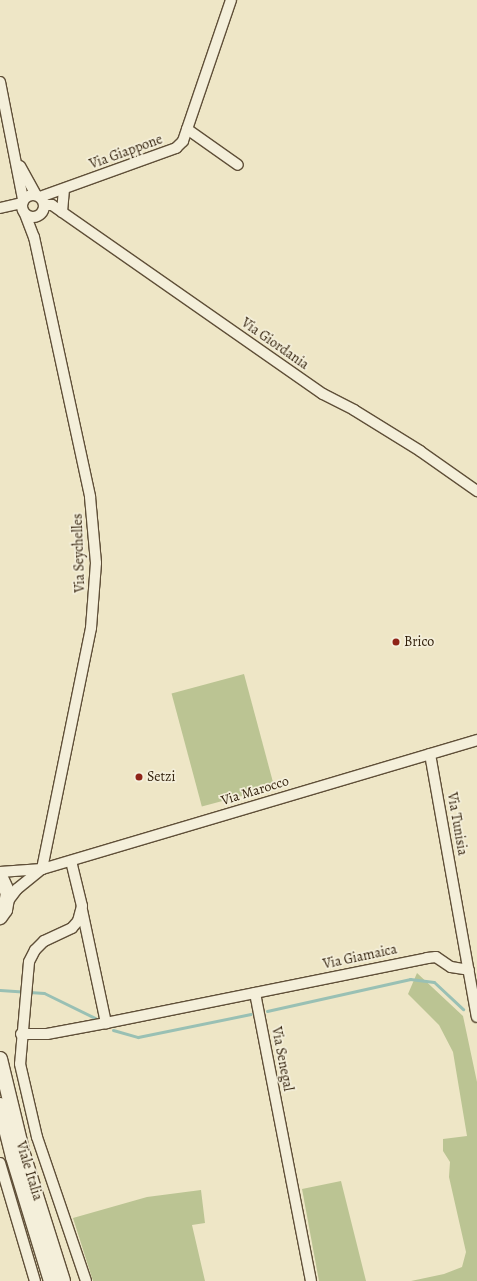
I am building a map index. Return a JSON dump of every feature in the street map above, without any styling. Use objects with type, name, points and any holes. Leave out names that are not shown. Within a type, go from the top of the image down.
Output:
[{"type":"main road","points":[[0,876],[6,885],[8,901],[0,917]]},
{"type":"main road","name":"Viale Italia","points":[[0,1059],[23,1154],[63,1281]]},
{"type":"main road","name":"Viale Italia","points":[[0,1105],[12,1157],[51,1281]]},
{"type":"street","name":"Via Giappone","points":[[23,206],[29,195],[40,205],[64,190],[176,148],[186,129],[231,0]]},
{"type":"street","name":"Via Seychelles","points":[[0,82],[17,160],[23,206],[34,237],[90,497],[96,563],[91,628],[42,869]]},
{"type":"street","points":[[186,129],[238,165]]},
{"type":"street","name":"Via Seychelles","points":[[17,160],[40,205],[34,237]]},
{"type":"street","points":[[62,212],[64,190]]},
{"type":"street","name":"Via Giordania","points":[[23,206],[32,217],[40,205],[52,205],[323,394],[354,410],[420,451],[477,491]]},
{"type":"street","points":[[0,208],[23,206]]},
{"type":"street","name":"Via Marocco","points":[[0,872],[42,869],[71,861],[477,740]]},
{"type":"street","name":"Via Tunisia","points":[[430,754],[477,1016]]},
{"type":"street","points":[[71,861],[82,906],[106,1023]]},
{"type":"street","name":"Via Marocco","points":[[8,901],[17,889],[42,869]]},
{"type":"street","points":[[82,906],[78,921],[72,928],[44,941],[35,950],[29,962],[24,992],[20,1064],[27,1099],[86,1281]]},
{"type":"street","name":"Via Giamaica","points":[[255,993],[436,957],[451,967],[469,970]]},
{"type":"street","points":[[21,1034],[47,1034],[255,993]]},
{"type":"street","name":"Via Senegal","points":[[255,993],[311,1281]]},
{"type":"street","points":[[0,1163],[35,1281]]},
{"type":"green space","points":[[244,674],[274,787],[202,806],[172,693]]},
{"type":"green space","points":[[417,973],[463,1016],[477,1082],[477,1281],[411,1281],[444,1274],[462,1267],[466,1252],[449,1177],[450,1162],[443,1151],[443,1139],[467,1136],[453,1052],[439,1025],[408,994]]},
{"type":"green space","points":[[341,1181],[366,1281],[319,1281],[302,1189]]},
{"type":"green space","points":[[201,1190],[205,1223],[192,1225],[205,1281],[93,1281],[73,1218],[147,1197]]},
{"type":"waterway","points":[[267,1011],[410,979],[434,982],[463,1009]]},
{"type":"waterway","points":[[0,990],[44,993],[95,1018]]},
{"type":"waterway","points":[[113,1030],[138,1037],[251,1014]]},
{"type":"place","name":"Brico","points":[[396,642]]},
{"type":"place","name":"Setzi","points":[[139,777]]}]
